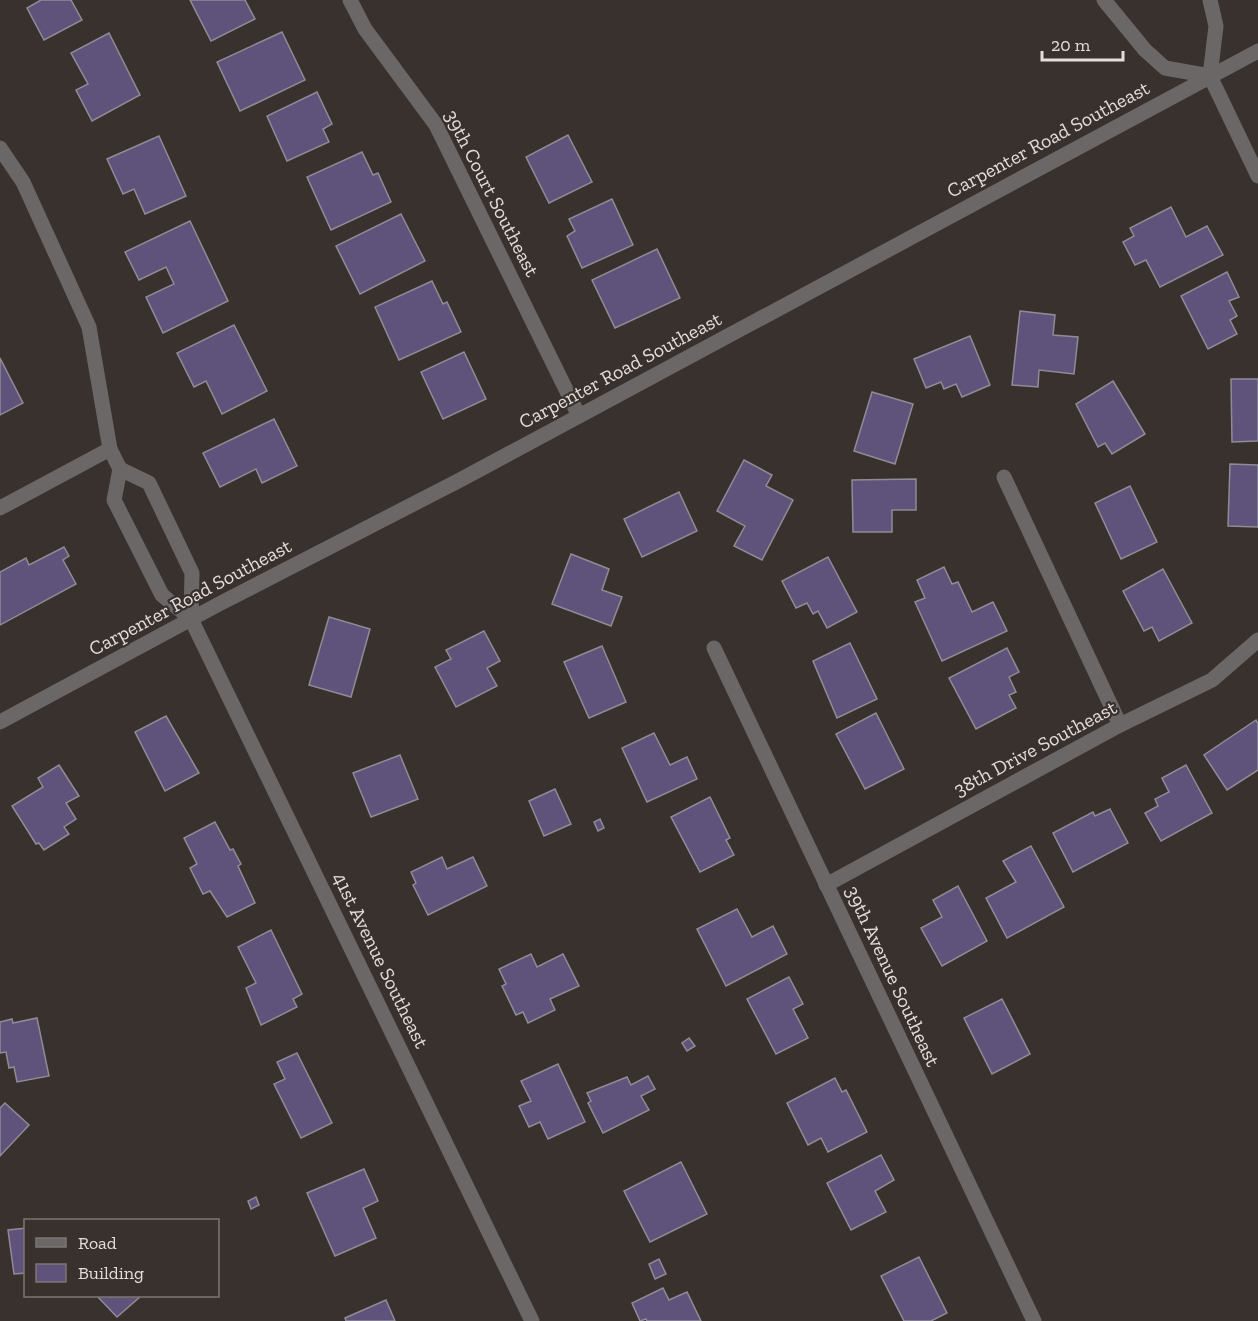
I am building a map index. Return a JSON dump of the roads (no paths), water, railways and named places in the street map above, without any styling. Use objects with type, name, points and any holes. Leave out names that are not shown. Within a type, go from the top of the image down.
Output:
[{"type":"street","name":"39th Court Southeast","points":[[350,0],[365,29],[436,125],[579,416]]},
{"type":"street","points":[[1104,0],[1145,50],[1164,68],[1210,76]]},
{"type":"street","points":[[1210,0],[1216,26],[1210,76],[1258,176]]},
{"type":"street","name":"Carpenter Road Southeast","points":[[0,722],[191,619],[579,416],[1258,51]]},
{"type":"street","points":[[0,148],[23,182],[89,327],[110,448],[120,469]]},
{"type":"street","points":[[0,508],[110,448]]},
{"type":"street","name":"41st Avenue Southeast","points":[[191,619],[192,573],[148,483],[120,469],[114,500],[162,595],[191,619],[532,1321]]},
{"type":"street","points":[[1004,477],[1120,725]]},
{"type":"street","name":"38th Drive Southeast","points":[[826,885],[1120,725],[1212,680],[1258,640]]},
{"type":"street","name":"39th Avenue Southeast","points":[[714,648],[1034,1321]]}]
